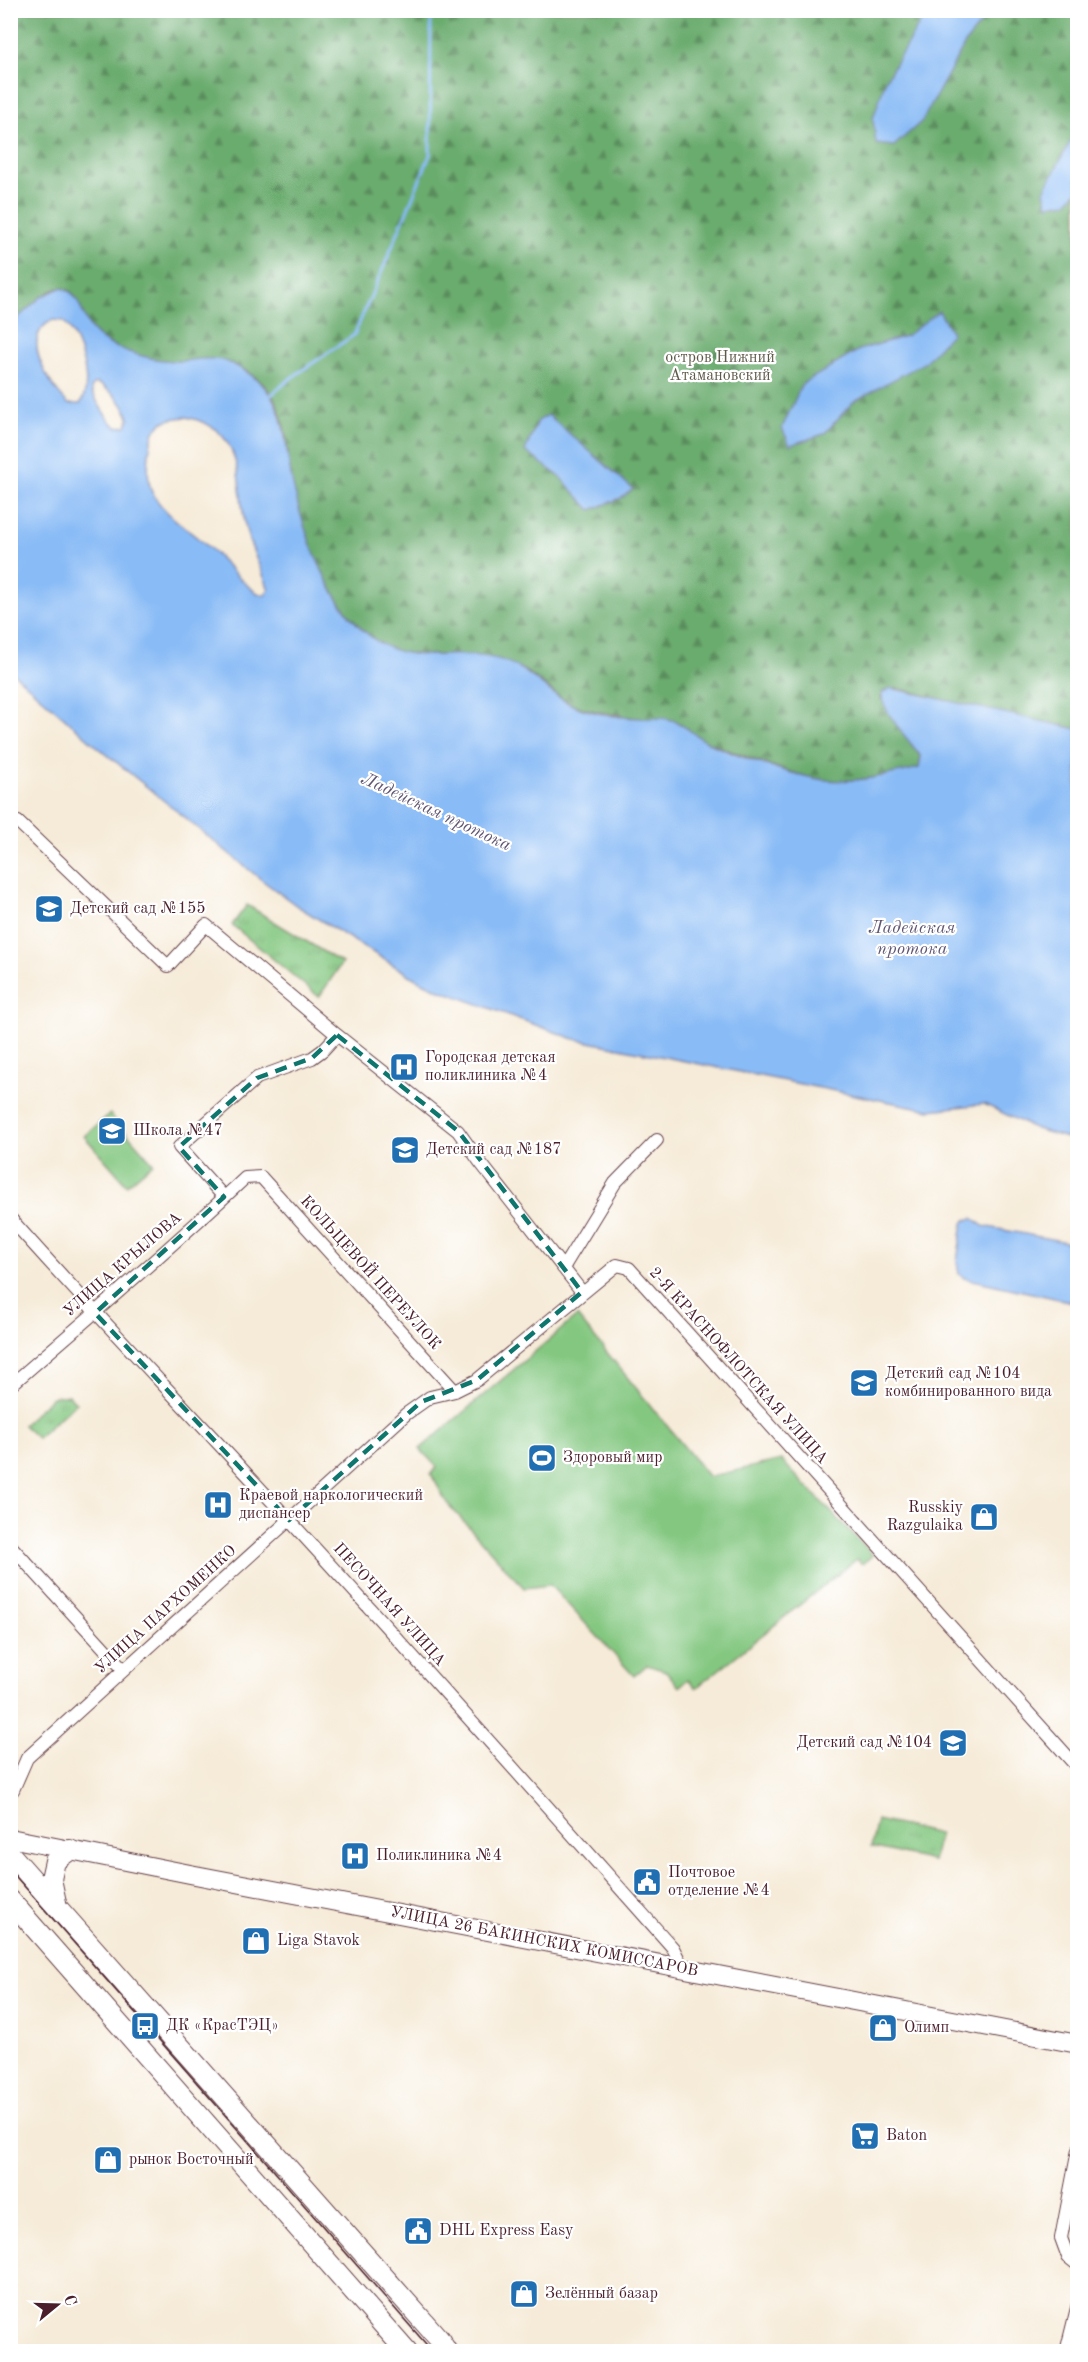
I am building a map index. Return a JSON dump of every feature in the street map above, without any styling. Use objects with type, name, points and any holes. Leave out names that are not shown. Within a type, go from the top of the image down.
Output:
[{"type":"highway","points":[[57,1909],[51,1879],[55,1861],[70,1850]]},
{"type":"highway","points":[[10,1854],[432,2332],[447,2352]]},
{"type":"highway","points":[[10,1900],[407,2352]]},
{"type":"main road","name":"УЛИЦА 26 БАКИНСКИХ КОМИССАРОВ","points":[[10,1838],[684,1970],[1077,2044]]},
{"type":"street","points":[[14,821],[168,966],[206,925],[337,1035],[458,1131],[582,1292]]},
{"type":"street","points":[[225,1197],[179,1147],[257,1078],[312,1058],[337,1035]]},
{"type":"street","points":[[563,1268],[615,1183],[657,1140]]},
{"type":"street","name":"УЛИЦА КРЫЛОВА","points":[[10,1386],[155,1262],[245,1178],[261,1177]]},
{"type":"street","name":"КОЛЬЦЕВОЙ ПЕРЕУЛОК","points":[[261,1177],[455,1391]]},
{"type":"street","name":"ПЕСОЧНАЯ УЛИЦА","points":[[10,1218],[94,1313],[289,1520],[460,1707],[673,1948],[684,1970]]},
{"type":"street","name":"2-Я КРАСНОФЛОТСКАЯ УЛИЦА","points":[[582,1292],[617,1265],[629,1268],[1077,1768]]},
{"type":"street","name":"УЛИЦА ПАРХОМЕНКО","points":[[13,1790],[27,1758],[421,1402],[455,1391],[477,1380],[582,1292]]},
{"type":"street","points":[[10,1545],[124,1671]]},
{"type":"street","points":[[1077,2150],[1061,2238],[1068,2257],[1077,2265]]},
{"type":"street","points":[[1066,2352],[1077,2304]]},
{"type":"highlighted area","points":[[337,1035],[458,1131],[582,1292],[477,1380],[421,1402],[289,1520],[95,1313],[224,1197],[179,1147],[257,1078],[312,1058]]},
{"type":"green space","name":"остров Нижний Атамановский","points":[[11,11],[1077,11],[1077,729],[897,688],[881,698],[890,715],[921,757],[919,769],[861,779],[826,780],[784,770],[643,720],[579,707],[563,699],[524,670],[512,665],[482,657],[399,652],[375,640],[345,610],[332,590],[311,547],[292,483],[281,414],[269,390],[259,380],[228,362],[160,360],[136,355],[114,346],[93,332],[77,300],[66,289],[59,288],[51,291],[11,324]]},
{"type":"green space","points":[[247,905],[342,963],[319,997],[232,925]]},
{"type":"green space","points":[[110,1114],[153,1163],[127,1185],[84,1136]]},
{"type":"green space","points":[[577,1316],[709,1477],[781,1460],[873,1555],[862,1564],[857,1559],[696,1688],[688,1679],[679,1687],[666,1671],[647,1665],[634,1676],[550,1585],[524,1588],[447,1503],[431,1474],[437,1467],[420,1449]]},
{"type":"green space","points":[[69,1395],[76,1403],[37,1438],[23,1425],[52,1397]]},
{"type":"green space","points":[[877,1820],[939,1834],[933,1861],[871,1847]]},
{"type":"water","points":[[928,10],[991,11],[966,42],[922,121],[894,146],[876,144],[873,119],[886,79]]},
{"type":"water","points":[[1077,129],[1077,191],[1067,202],[1048,205],[1044,191]]},
{"type":"water","name":"Ладейская протока","points":[[60,288],[72,293],[94,332],[118,348],[163,360],[226,361],[251,375],[264,387],[274,400],[280,415],[297,503],[309,540],[326,578],[335,595],[358,625],[375,640],[392,649],[409,654],[479,656],[508,662],[559,698],[576,706],[612,715],[672,720],[709,743],[735,754],[783,770],[826,780],[861,779],[919,768],[921,757],[891,717],[883,700],[882,693],[890,688],[1077,729],[1077,1141],[1036,1129],[984,1104],[930,1110],[574,1039],[440,990],[416,979],[297,906],[100,749],[11,671],[11,324],[41,297]],"holes":[[[53,320],[63,321],[69,328],[83,361],[86,385],[80,404],[68,404],[53,385],[40,361],[37,349],[38,338],[43,328]],[[97,383],[102,386],[120,402],[129,418],[126,426],[117,427],[109,420],[93,394],[91,389]],[[186,417],[206,423],[220,433],[229,445],[235,460],[248,537],[269,590],[265,595],[244,583],[213,551],[165,510],[153,494],[148,469],[150,447],[160,424],[169,419]]]},
{"type":"water","points":[[939,311],[952,333],[924,363],[854,401],[824,434],[790,445],[782,428],[802,384],[859,350],[906,336]]},
{"type":"water","points":[[548,415],[633,489],[621,498],[591,510],[559,476],[525,451],[538,421]]},
{"type":"water","points":[[973,1218],[983,1226],[1077,1244],[1077,1303],[964,1278],[959,1274],[957,1261],[963,1223]]},
{"type":"waterway","points":[[271,395],[291,378],[354,335],[385,264],[430,155],[431,10]]},
{"type":"tram line","points":[[10,1870],[433,2352]]},
{"type":"tram line","points":[[615,2352],[635,2344],[656,2347],[669,2352]]},
{"type":"place","name":"Детский сад №155","points":[[49,909]]},
{"type":"place","name":"Городская детская поликлиника №4","points":[[404,1067]]},
{"type":"place","name":"Школа №47","points":[[112,1131]]},
{"type":"place","name":"Детский сад №187","points":[[405,1150]]},
{"type":"place","name":"Детский сад №104 комбинированного вида","points":[[864,1383]]},
{"type":"place","name":"Здоровый мир","points":[[542,1458]]},
{"type":"place","name":"Краевой наркологический диспансер","points":[[218,1505]]},
{"type":"place","name":"Russkiy Razgulaika","points":[[984,1517]]},
{"type":"place","name":"Детский сад №104","points":[[953,1743]]},
{"type":"place","name":"Поликлиника №4","points":[[355,1856]]},
{"type":"place","name":"Почтовое отделение №4","points":[[647,1882]]},
{"type":"place","name":"Liga Stavok","points":[[256,1941]]},
{"type":"place","name":"ДК «КрасТЭЦ»","points":[[145,2026]]},
{"type":"place","name":"Олимп","points":[[883,2028]]},
{"type":"place","name":"Baton","points":[[865,2136]]},
{"type":"place","name":"рынок Восточный","points":[[108,2160]]},
{"type":"place","name":"DHL Express Easy","points":[[418,2231]]},
{"type":"place","name":"Зелённый базар","points":[[524,2294]]}]
